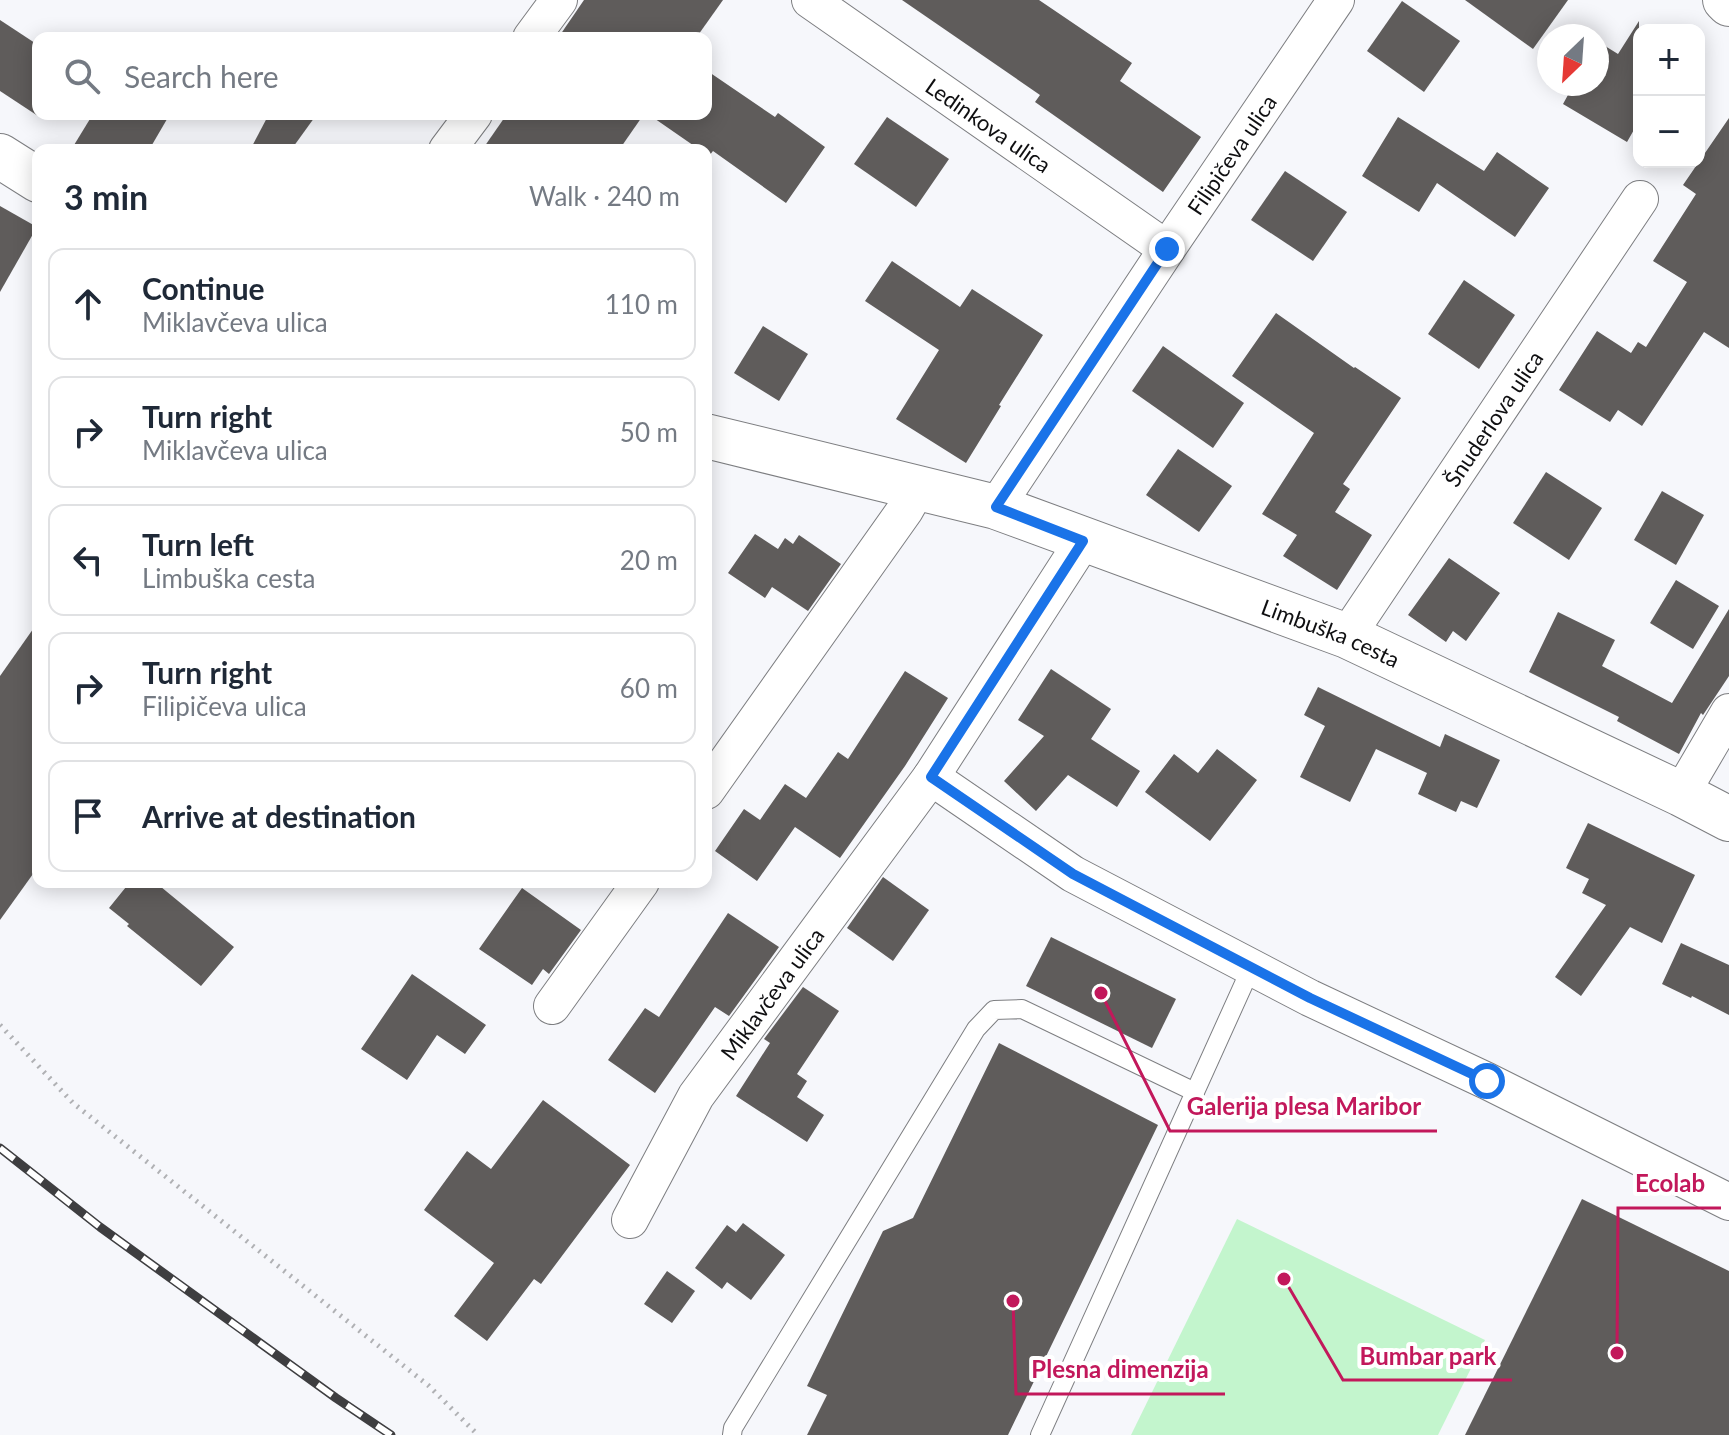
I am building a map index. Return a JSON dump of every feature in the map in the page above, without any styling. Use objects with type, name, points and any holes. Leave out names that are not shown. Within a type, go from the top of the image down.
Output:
[{"type":"main road","points":[[0,156],[32,176]]},
{"type":"main road","name":"Limbuška cesta","points":[[712,438],[996,507],[1347,636],[1729,819]]},
{"type":"street","points":[[535,32],[559,0]]},
{"type":"street","name":"Ledinkova ulica","points":[[810,0],[1167,249]]},
{"type":"street","name":"Filipičeva ulica","points":[[996,507],[1336,0]]},
{"type":"street","points":[[452,144],[470,120]]},
{"type":"street","name":"Šnuderlova ulica","points":[[1347,636],[1640,199]]},
{"type":"street","points":[[712,783],[917,489]]},
{"type":"street","name":"Miklavčeva ulica","points":[[630,1220],[696,1096],[931,777],[1083,541]]},
{"type":"street","points":[[1681,794],[1729,712]]},
{"type":"street","points":[[931,777],[1073,874],[1310,998],[1487,1081],[1729,1202]]},
{"type":"street","points":[[552,1006],[637,888]]},
{"type":"lane","points":[[1040,1435],[1251,968]]},
{"type":"lane","points":[[732,1435],[733,1428],[976,1029],[994,1010],[1022,1009],[1195,1092]]},
{"type":"path","points":[[0,1025],[73,1103],[429,1386],[478,1435]]},
{"type":"green space","points":[[1237,1219],[1485,1340],[1438,1435],[1131,1435]]},
{"type":"building","points":[[584,0],[723,0],[700,32],[562,32]]},
{"type":"building","points":[[902,0],[1039,0],[1132,63],[1120,81],[1201,137],[1163,192],[1035,102],[1040,95]]},
{"type":"building","points":[[1465,0],[1568,0],[1551,24],[1537,24],[1537,43],[1533,49]]},
{"type":"building","points":[[1402,1],[1460,41],[1424,92],[1367,51]]},
{"type":"building","points":[[0,20],[32,41],[32,112],[0,91]]},
{"type":"building","points":[[1633,30],[1633,132],[1627,142],[1563,104],[1567,96],[1609,96],[1609,48],[1618,54]]},
{"type":"building","points":[[712,74],[775,117],[778,113],[825,147],[786,203],[712,152],[712,144],[691,144],[657,120],[712,120]]},
{"type":"building","points":[[887,117],[949,159],[916,207],[854,164]]},
{"type":"building","points":[[1398,117],[1484,171],[1497,152],[1549,188],[1515,237],[1437,183],[1419,212],[1362,176]]},
{"type":"building","points":[[1729,118],[1729,348],[1704,332],[1642,426],[1618,410],[1610,422],[1559,390],[1597,331],[1631,353],[1638,342],[1646,347],[1687,282],[1653,261],[1696,194],[1683,185],[1695,168],[1705,168],[1705,153]]},
{"type":"building","points":[[89,120],[166,120],[152,144],[75,144]]},
{"type":"building","points":[[266,120],[313,120],[295,144],[253,144]]},
{"type":"building","points":[[503,120],[640,120],[623,144],[486,144]]},
{"type":"building","points":[[1285,171],[1347,212],[1313,261],[1251,220]]},
{"type":"building","points":[[0,206],[32,224],[32,236],[0,292]]},
{"type":"building","points":[[892,261],[960,307],[972,289],[1043,335],[966,463],[896,419],[939,350],[865,301]]},
{"type":"building","points":[[1464,280],[1515,315],[1479,369],[1428,334]]},
{"type":"building","points":[[1276,313],[1401,398],[1343,484],[1350,489],[1335,512],[1372,535],[1337,590],[1283,556],[1297,535],[1262,514],[1314,433],[1232,376]]},
{"type":"building","points":[[763,326],[808,354],[779,401],[734,373]]},
{"type":"building","points":[[1163,346],[1244,403],[1213,448],[1132,391]]},
{"type":"building","points":[[1178,449],[1232,486],[1199,532],[1146,495]]},
{"type":"building","points":[[1546,472],[1602,508],[1569,560],[1513,523]]},
{"type":"building","points":[[1662,491],[1704,515],[1676,565],[1634,540]]},
{"type":"building","points":[[755,534],[778,549],[785,538],[793,544],[799,535],[841,564],[808,611],[772,587],[765,598],[728,573]]},
{"type":"building","points":[[1449,558],[1500,593],[1466,641],[1453,631],[1446,642],[1408,615]]},
{"type":"building","points":[[1676,580],[1719,606],[1693,649],[1650,623]]},
{"type":"building","points":[[1729,609],[1729,676],[1703,715],[1701,713],[1679,754],[1617,721],[1619,717],[1529,672],[1558,612],[1615,640],[1602,666],[1672,703]]},
{"type":"building","points":[[32,631],[32,875],[0,920],[0,676]]},
{"type":"building","points":[[1051,669],[1111,709],[1091,739],[1140,771],[1117,807],[1068,775],[1036,811],[1004,781],[1044,736],[1018,720]]},
{"type":"building","points":[[905,671],[948,698],[905,766],[840,858],[795,827],[757,881],[715,851],[744,809],[760,820],[785,784],[806,798],[838,752],[848,759]]},
{"type":"building","points":[[1318,687],[1440,747],[1445,734],[1500,760],[1477,808],[1461,801],[1456,812],[1418,794],[1427,773],[1376,749],[1350,802],[1300,777],[1325,726],[1304,715]]},
{"type":"building","points":[[1217,749],[1257,780],[1210,841],[1145,792],[1174,754],[1198,773]]},
{"type":"building","points":[[1588,823],[1695,875],[1662,943],[1630,927],[1581,996],[1555,977],[1606,905],[1582,893],[1589,879],[1566,868]]},
{"type":"building","points":[[883,877],[929,910],[893,961],[847,928]]},
{"type":"building","points":[[125,888],[162,888],[234,947],[201,986],[109,908]]},
{"type":"building","points":[[522,888],[581,930],[549,974],[543,969],[532,985],[479,949]]},
{"type":"building","points":[[728,913],[779,947],[729,1016],[715,1007],[655,1093],[608,1060],[645,1008],[659,1017]]},
{"type":"building","points":[[1051,937],[1176,999],[1152,1048],[1026,986]]},
{"type":"building","points":[[1681,943],[1729,965],[1729,1015],[1662,984]]},
{"type":"building","points":[[412,974],[486,1025],[465,1054],[437,1035],[407,1080],[361,1049]]},
{"type":"building","points":[[803,987],[839,1011],[797,1074],[807,1081],[797,1097],[824,1115],[807,1142],[736,1096],[770,1043],[764,1039]]},
{"type":"building","points":[[999,1043],[1158,1125],[1008,1435],[807,1435],[827,1395],[807,1386],[883,1231],[913,1218]]},
{"type":"building","points":[[543,1100],[630,1165],[541,1284],[534,1279],[487,1341],[454,1316],[494,1263],[424,1210],[467,1151],[491,1169]]},
{"type":"building","points":[[1582,1199],[1729,1271],[1729,1435],[1465,1435]]},
{"type":"building","points":[[743,1223],[785,1255],[751,1300],[727,1282],[722,1289],[695,1268],[727,1225],[736,1232]]},
{"type":"building","points":[[667,1271],[695,1291],[672,1323],[644,1304]]},
{"type":"railway","points":[[0,1148],[100,1227],[391,1435]]},
{"type":"place","name":"Galerija plesa Maribor","points":[[1101,993]]},
{"type":"place","name":"Bumbar park","points":[[1284,1279]]},
{"type":"place","name":"Plesna dimenzija","points":[[1013,1301]]},
{"type":"place","name":"Ecolab","points":[[1617,1353]]},
{"type":"route","points":[[1167,249],[996,507],[1083,541],[931,777],[1073,874],[1310,998],[1487,1081]]}]
